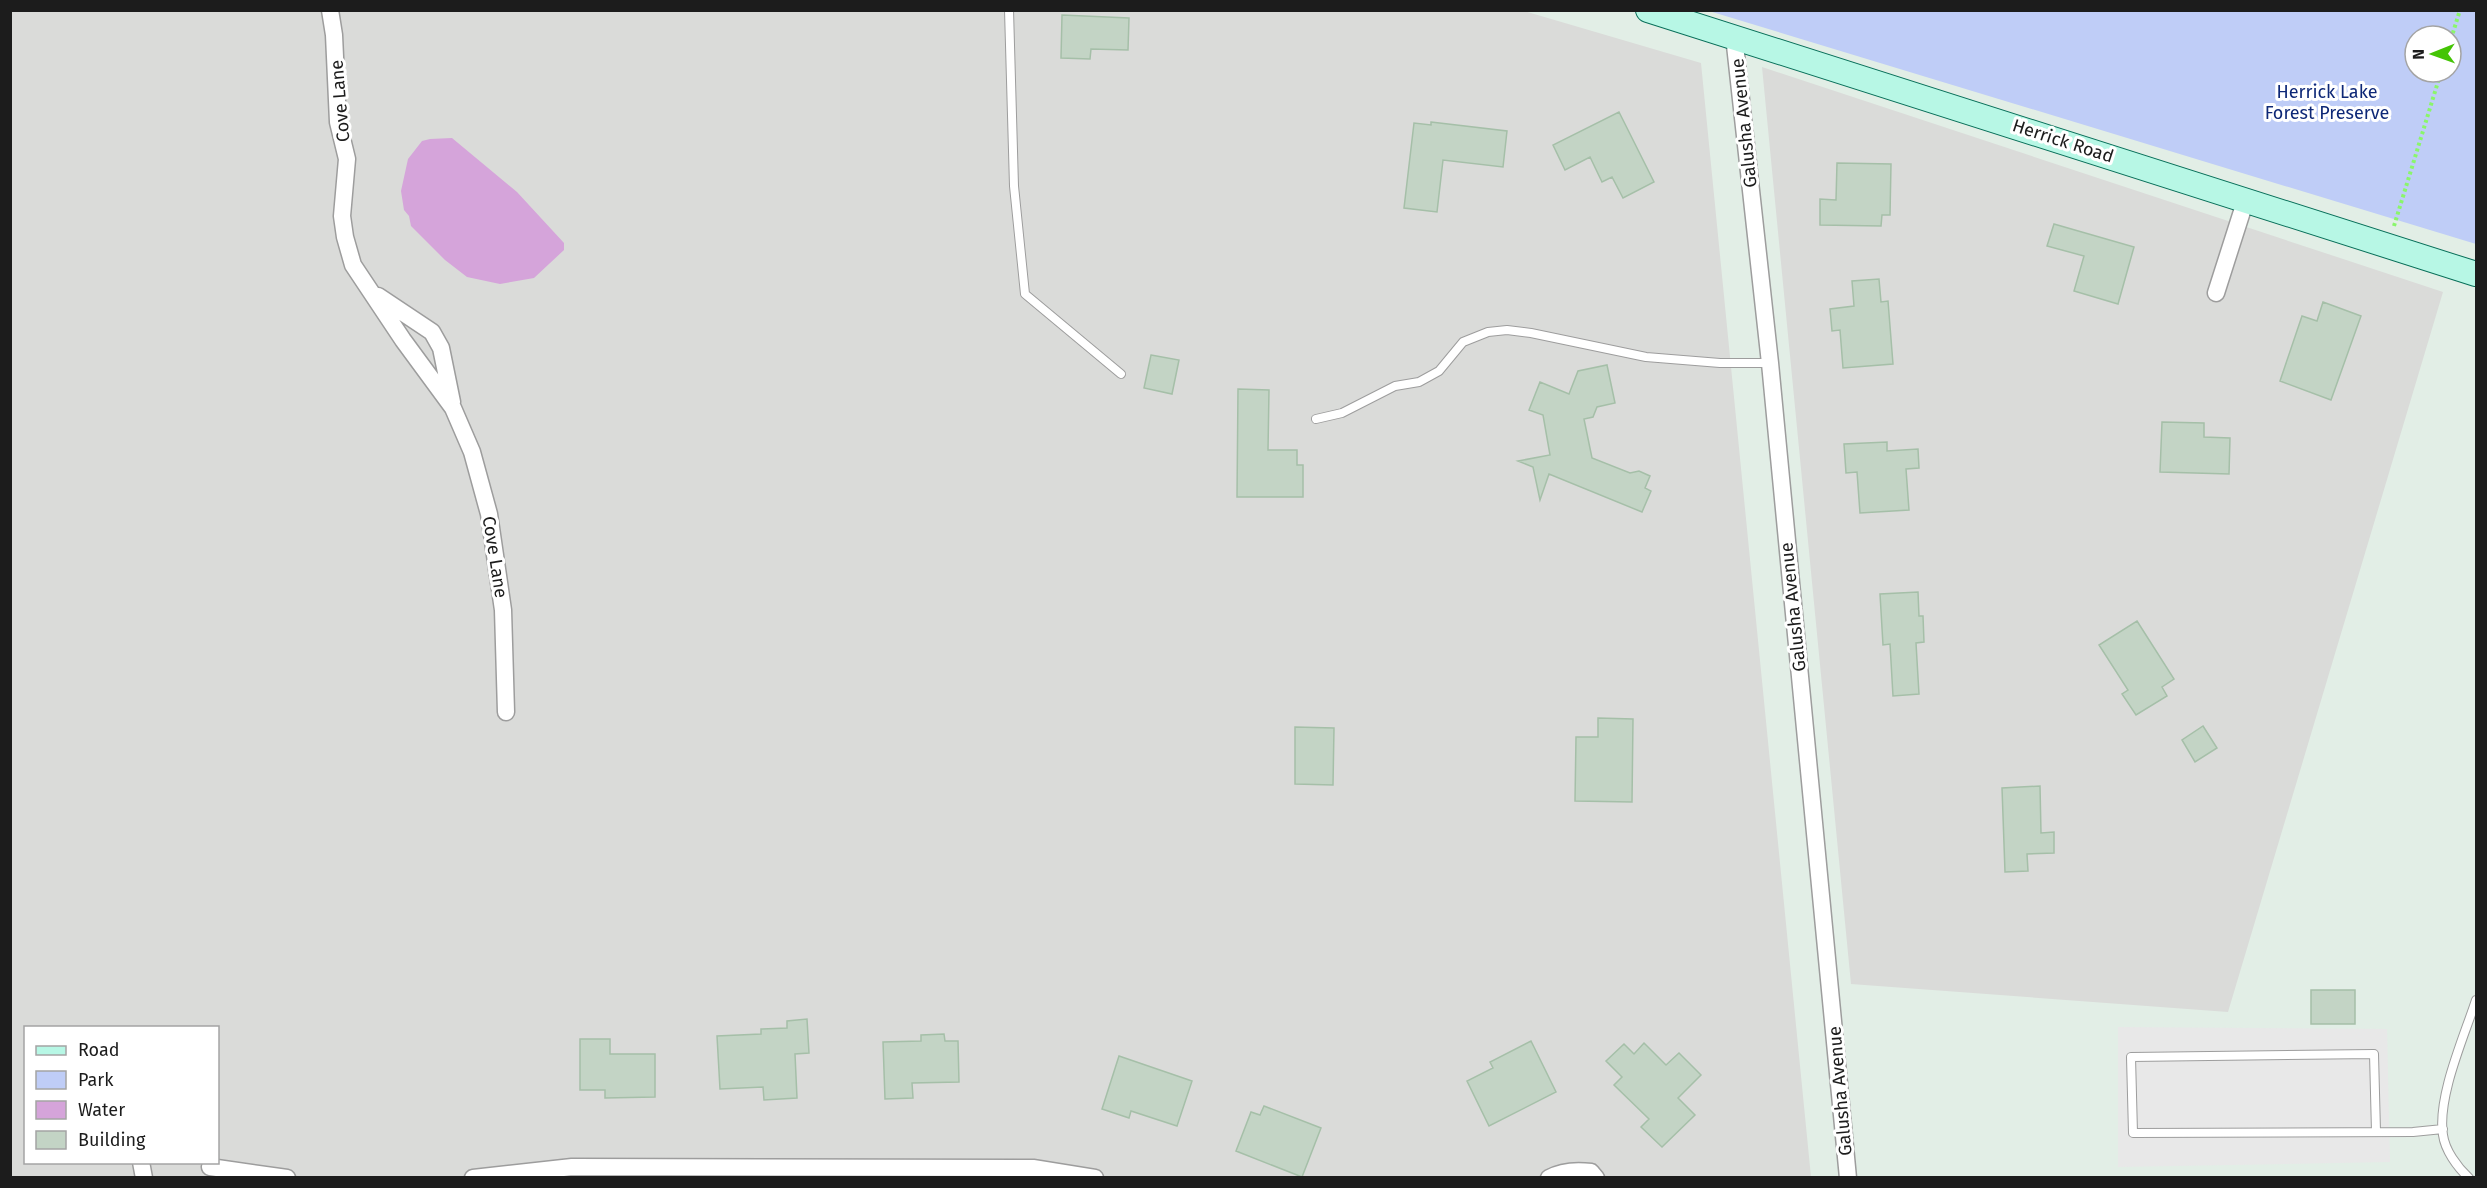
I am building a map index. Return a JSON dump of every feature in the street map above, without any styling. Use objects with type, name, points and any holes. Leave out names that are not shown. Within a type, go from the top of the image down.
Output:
[{"type":"street","name":"Cove Lane","points":[[330,10],[334,35],[338,122],[347,159],[342,216],[353,265],[403,340],[453,408]]},
{"type":"street","name":"Herrick Road","points":[[1648,10],[2476,274]]},
{"type":"street","name":"Galusha Avenue","points":[[1734,36],[1770,363],[1848,1178]]},
{"type":"street","points":[[2216,293],[2246,199]]},
{"type":"street","name":"Cove Lane","points":[[372,292],[432,332],[441,348],[453,408],[472,452],[489,514],[503,610],[506,712]]},
{"type":"street","points":[[472,1178],[572,1167],[1033,1168],[1095,1178]]},
{"type":"street","points":[[209,1169],[287,1178]]},
{"type":"street","points":[[1549,1178],[1560,1173],[1581,1171],[1591,1172],[1596,1178]]},
{"type":"lane","points":[[1009,10],[1014,186],[1025,294],[1121,374]]},
{"type":"lane","points":[[1316,419],[1342,413],[1395,386],[1419,382],[1439,371],[1463,342],[1488,332],[1507,330],[1531,333],[1646,357],[1720,363],[1770,363]]},
{"type":"lane","points":[[2469,1178],[2461,1171],[2449,1152],[2443,1129],[2445,1095],[2476,1000]]},
{"type":"lane","points":[[2376,1132],[2374,1054],[2131,1057],[2133,1134],[2376,1132],[2443,1129]]},
{"type":"path","points":[[2396,223],[2437,84]]},
{"type":"shaded area","points":[[1521,10],[1701,63],[1811,1177],[11,1177],[10,11]]},
{"type":"shaded area","points":[[1762,67],[2443,292],[2228,1012],[1851,984]]},
{"type":"shaded area","points":[[2118,1027],[2387,1029],[2390,1162],[2118,1167]]},
{"type":"green space","name":"Herrick Lake Forest Preserve","points":[[1709,11],[2476,11],[2476,244]]},
{"type":"water","points":[[452,138],[517,192],[564,243],[564,250],[534,278],[500,284],[467,277],[445,260],[411,226],[409,216],[404,210],[401,191],[408,159],[422,141]]},
{"type":"building","points":[[1062,15],[1129,18],[1128,50],[1091,49],[1090,59],[1061,58]]},
{"type":"building","points":[[1619,112],[1654,182],[1623,198],[1612,177],[1602,182],[1590,157],[1565,170],[1553,145]]},
{"type":"building","points":[[1431,122],[1507,131],[1503,167],[1443,160],[1437,212],[1404,208],[1414,123],[1431,125]]},
{"type":"building","points":[[1837,163],[1891,164],[1890,215],[1882,215],[1881,226],[1820,225],[1820,199],[1836,200]]},
{"type":"building","points":[[2054,224],[2134,247],[2118,304],[2074,291],[2084,256],[2047,246]]},
{"type":"building","points":[[1879,279],[1881,302],[1888,301],[1893,364],[1843,368],[1840,330],[1832,331],[1830,309],[1854,306],[1852,281]]},
{"type":"building","points":[[2323,302],[2361,316],[2331,400],[2280,381],[2302,316],[2317,321]]},
{"type":"building","points":[[1151,355],[1179,360],[1172,394],[1144,388]]},
{"type":"building","points":[[1607,365],[1615,403],[1597,407],[1593,417],[1584,419],[1592,458],[1630,473],[1639,471],[1650,476],[1645,488],[1651,491],[1642,512],[1549,474],[1540,500],[1533,467],[1518,461],[1550,455],[1543,415],[1529,410],[1540,382],[1569,394],[1578,371]]},
{"type":"building","points":[[1238,389],[1269,390],[1268,450],[1297,450],[1297,465],[1303,465],[1303,497],[1237,497]]},
{"type":"building","points":[[2162,422],[2204,423],[2204,437],[2230,438],[2229,474],[2160,472]]},
{"type":"building","points":[[1887,442],[1887,451],[1918,449],[1919,468],[1906,469],[1909,510],[1860,513],[1857,472],[1846,473],[1844,444]]},
{"type":"building","points":[[1918,592],[1919,616],[1923,616],[1924,642],[1916,643],[1919,694],[1893,696],[1890,644],[1883,645],[1880,594]]},
{"type":"building","points":[[2137,621],[2174,679],[2162,687],[2167,696],[2136,715],[2122,694],[2128,690],[2099,645]]},
{"type":"building","points":[[1598,718],[1633,719],[1632,802],[1575,801],[1576,737],[1598,737]]},
{"type":"building","points":[[2203,726],[2217,748],[2195,762],[2182,740]]},
{"type":"building","points":[[1295,727],[1334,728],[1333,785],[1295,784]]},
{"type":"building","points":[[2040,786],[2041,833],[2054,832],[2054,853],[2027,854],[2028,871],[2005,872],[2002,788]]},
{"type":"building","points":[[2311,990],[2355,990],[2355,1024],[2311,1024]]},
{"type":"building","points":[[807,1019],[809,1053],[795,1054],[797,1098],[764,1100],[763,1087],[720,1089],[717,1036],[761,1034],[761,1029],[787,1028],[787,1021]]},
{"type":"building","points":[[944,1034],[945,1041],[958,1041],[959,1082],[912,1083],[913,1098],[885,1099],[883,1042],[921,1041],[921,1035]]},
{"type":"building","points":[[580,1039],[610,1039],[610,1054],[655,1054],[655,1097],[605,1098],[605,1090],[580,1090]]},
{"type":"building","points":[[1531,1041],[1556,1092],[1489,1126],[1467,1081],[1493,1068],[1490,1062]]},
{"type":"building","points":[[1644,1043],[1666,1065],[1679,1053],[1701,1075],[1678,1098],[1695,1115],[1662,1147],[1641,1127],[1649,1119],[1614,1085],[1622,1077],[1606,1061],[1624,1044],[1634,1054]]},
{"type":"building","points":[[1119,1056],[1192,1081],[1177,1126],[1131,1111],[1129,1118],[1102,1109]]},
{"type":"building","points":[[1264,1106],[1321,1128],[1302,1177],[1236,1151],[1251,1112],[1260,1115]]}]
